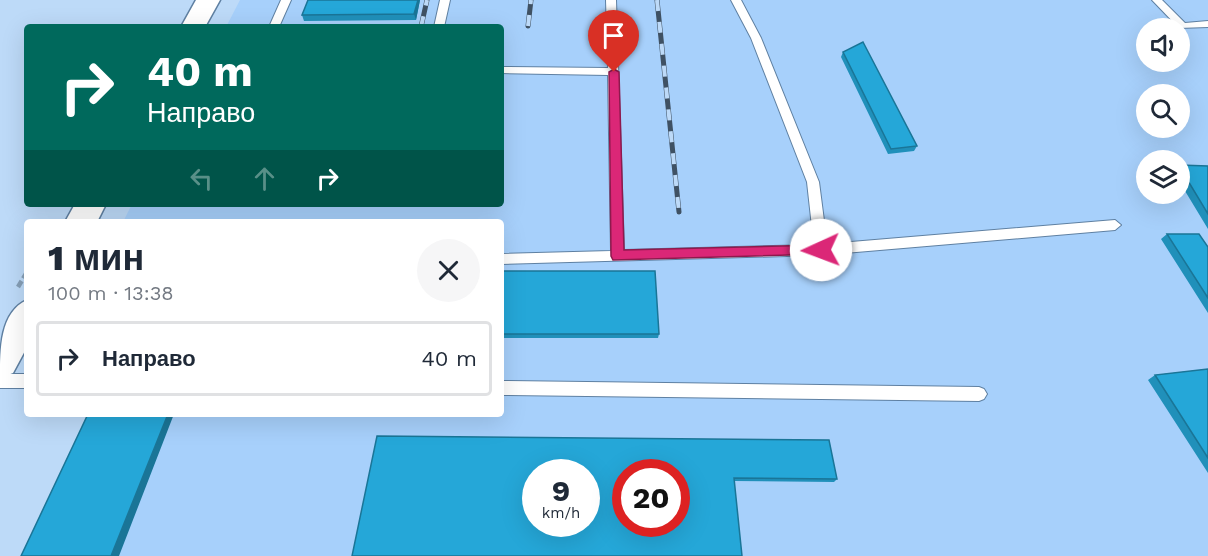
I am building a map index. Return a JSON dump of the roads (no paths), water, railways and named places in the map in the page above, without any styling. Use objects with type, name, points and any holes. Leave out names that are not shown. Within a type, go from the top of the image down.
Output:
[{"type":"street","points":[[195,24],[208,0]]},
{"type":"street","points":[[0,362],[24,320]]},
{"type":"lane","points":[[275,24],[286,0]]},
{"type":"lane","points":[[440,24],[445,0]]},
{"type":"lane","points":[[611,0],[618,256]]},
{"type":"lane","points":[[736,0],[756,38],[813,182],[821,250]]},
{"type":"lane","points":[[1157,0],[1183,26],[1208,24]]},
{"type":"lane","points":[[504,70],[614,72]]},
{"type":"lane","points":[[504,259],[821,250],[1115,225]]},
{"type":"lane","points":[[0,381],[24,381]]},
{"type":"lane","points":[[504,388],[980,394]]},
{"type":"railway","points":[[422,24],[427,0]]},
{"type":"railway","points":[[528,26],[531,0]]},
{"type":"railway","points":[[657,0],[679,212]]}]
